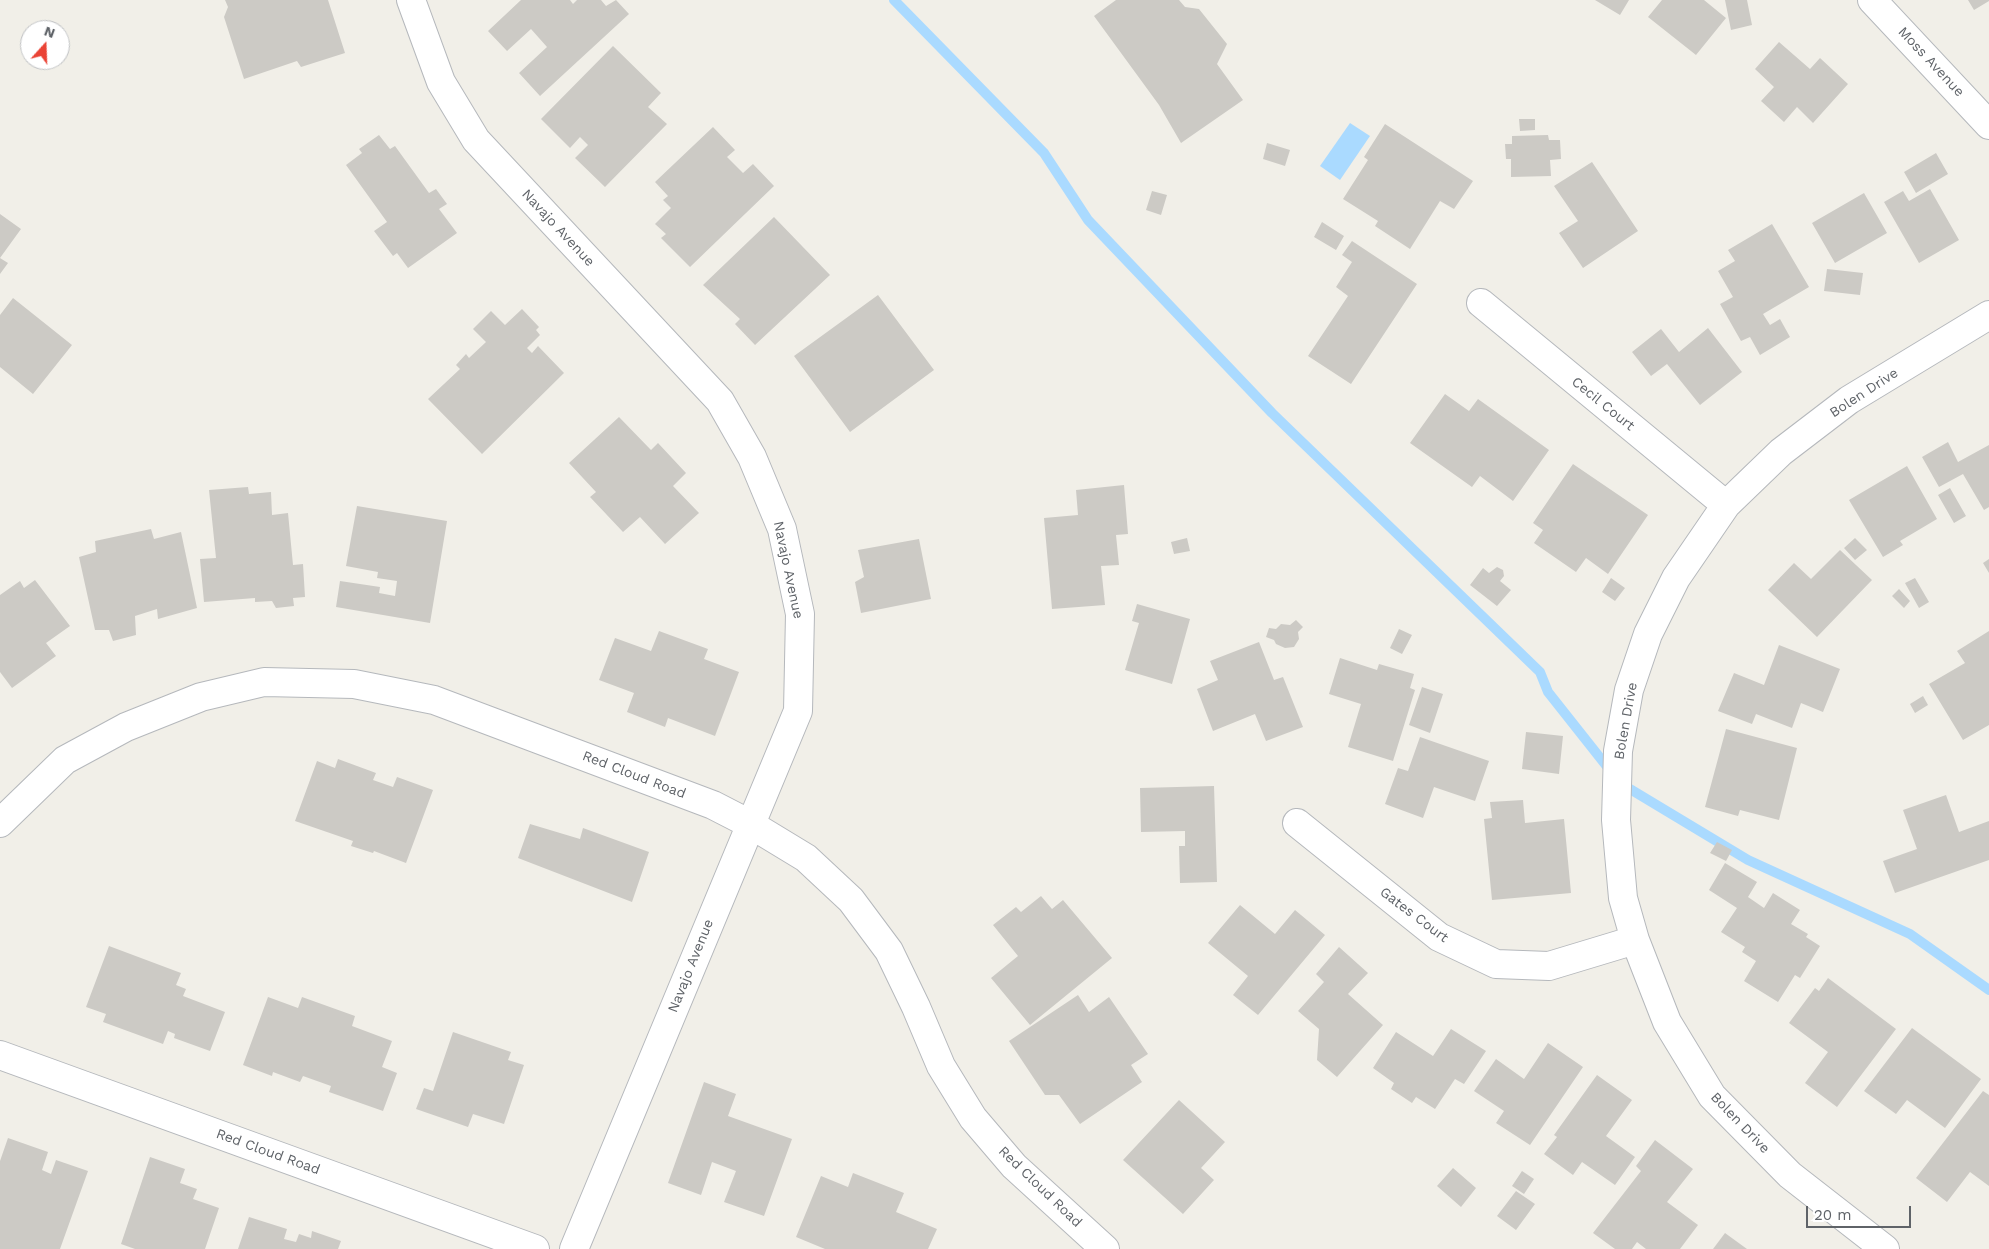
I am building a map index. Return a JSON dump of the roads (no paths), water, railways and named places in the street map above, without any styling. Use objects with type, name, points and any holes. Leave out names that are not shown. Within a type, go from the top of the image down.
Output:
[{"type":"street","name":"Navajo Avenue","points":[[411,0],[441,82],[476,140],[720,401],[752,457],[782,528],[800,614],[798,712],[574,1249]]},
{"type":"street","name":"Moss Avenue","points":[[1872,0],[1989,125]]},
{"type":"street","name":"Cecil Court","points":[[1481,302],[1726,504]]},
{"type":"street","name":"Bolen Drive","points":[[1885,1249],[1790,1175],[1712,1096],[1667,1022],[1635,940],[1623,898],[1616,820],[1618,751],[1629,690],[1648,634],[1676,578],[1726,504],[1781,452],[1850,400],[1989,315]]},
{"type":"street","name":"Red Cloud Road","points":[[0,823],[66,760],[126,727],[201,697],[264,682],[354,684],[434,700],[713,805],[750,824],[806,858],[851,900],[888,950],[916,1007],[941,1066],[973,1118],[1014,1166],[1105,1249]]},
{"type":"street","name":"Gates Court","points":[[1298,823],[1439,937],[1496,964],[1549,966],[1635,940]]},
{"type":"street","name":"Red Cloud Road","points":[[0,1055],[535,1249]]},
{"type":"water","points":[[1350,123],[1370,136],[1340,180],[1320,166]]},
{"type":"waterway","points":[[894,0],[1044,153],[1088,220],[1272,413],[1540,672],[1548,692],[1620,783],[1748,860],[1910,934],[1989,990]]}]
